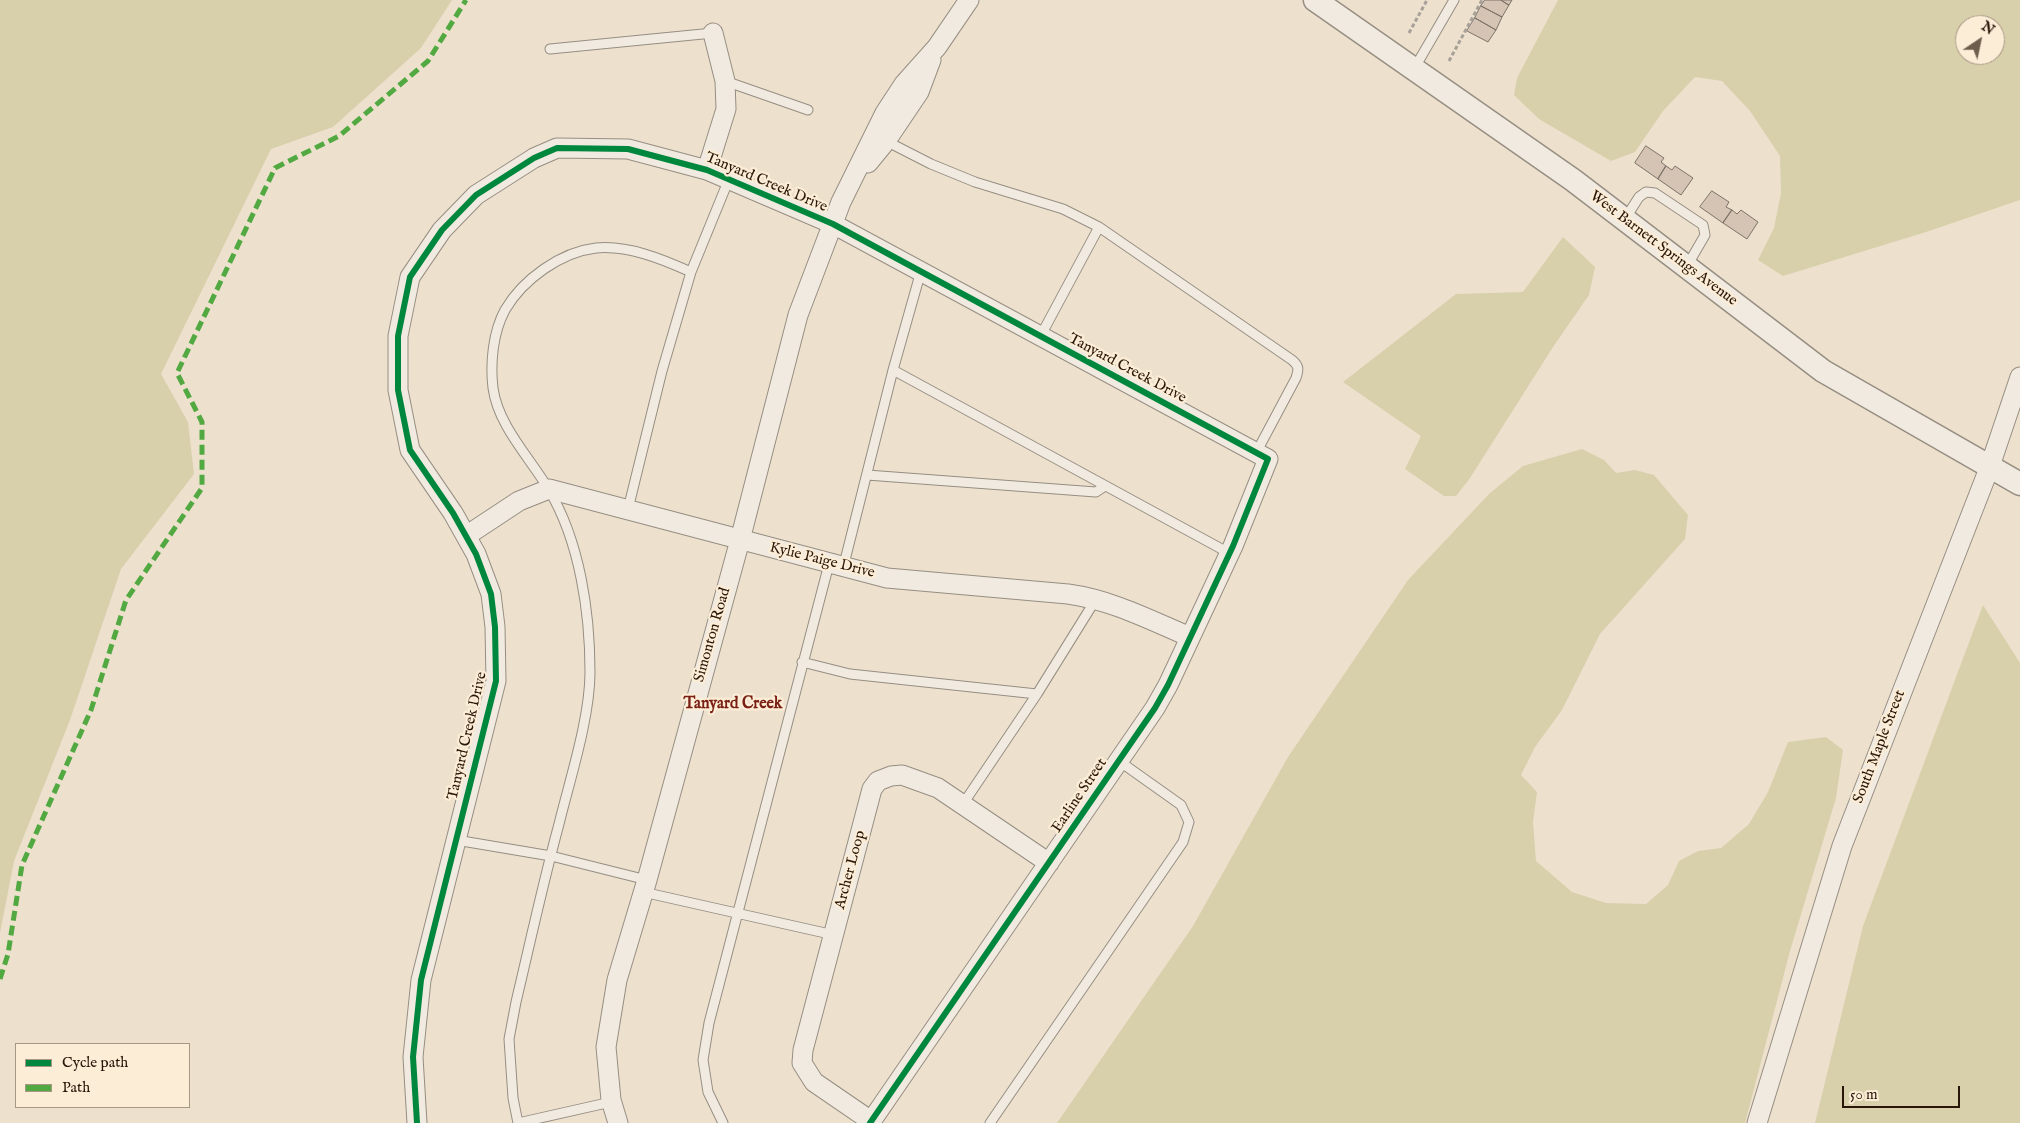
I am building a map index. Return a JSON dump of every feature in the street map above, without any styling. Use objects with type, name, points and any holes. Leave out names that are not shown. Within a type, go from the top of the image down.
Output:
[{"type":"street","name":"Simonton Road","points":[[618,1123],[611,1102],[606,1047],[617,980],[645,886],[740,540],[798,315],[833,224],[885,113],[904,84],[936,47],[969,0]]},
{"type":"street","name":"West Barnett Springs Avenue","points":[[1315,0],[1573,180],[1823,371],[1936,438],[2020,484]]},
{"type":"street","points":[[707,170],[726,109],[725,81],[713,33]]},
{"type":"street","name":"Simonton Road","points":[[851,184],[886,141],[918,92],[936,47]]},
{"type":"street","name":"Tanyard Creek Drive","points":[[418,1123],[413,1057],[421,980],[496,681],[495,626],[491,594],[476,554],[453,513],[410,450],[398,390],[398,336],[410,277],[442,230],[476,195],[534,158],[557,148],[628,148],[707,170],[833,224],[1262,456]]},
{"type":"street","name":"South Maple Street","points":[[1758,1123],[1842,846],[1990,466],[2020,377]]},
{"type":"street","name":"Earline Street","points":[[872,1122],[1119,761],[1168,685],[1229,553],[1262,456]]},
{"type":"street","points":[[466,536],[519,501],[549,489]]},
{"type":"street","name":"Kylie Paige Drive","points":[[549,489],[887,578],[1068,594],[1096,599],[1119,606],[1190,637]]},
{"type":"street","name":"Archer Loop","points":[[872,1122],[814,1082],[802,1063],[803,1050],[872,789],[878,781],[891,776],[902,775],[938,788],[1049,863]]},
{"type":"lane","points":[[1414,69],[1454,0]]},
{"type":"lane","points":[[550,49],[713,33]]},
{"type":"lane","points":[[725,81],[808,110]]},
{"type":"lane","points":[[886,141],[975,182],[1063,209],[1099,227],[1298,364],[1299,370],[1292,388],[1262,456]]},
{"type":"lane","points":[[628,509],[662,371],[691,272],[729,179]]},
{"type":"lane","points":[[1624,219],[1639,197],[1646,192],[1655,193],[1702,225],[1705,235],[1687,267]]},
{"type":"lane","points":[[1040,337],[1099,227]]},
{"type":"lane","points":[[611,1102],[518,1123],[513,1098],[509,1039],[516,1002],[586,710],[590,675],[589,630],[583,590],[563,516],[549,489],[518,446],[503,417],[493,389],[492,363],[496,336],[505,310],[521,289],[545,268],[568,255],[597,248],[626,250],[662,260],[691,272]]},
{"type":"lane","points":[[723,1123],[708,1092],[703,1060],[708,1022],[802,662],[867,475],[893,370],[921,271]]},
{"type":"lane","points":[[893,370],[1229,553]]},
{"type":"lane","points":[[867,475],[1096,492],[1106,486]]},
{"type":"lane","points":[[963,804],[1096,599]]},
{"type":"lane","points":[[802,662],[850,674],[1036,694]]},
{"type":"lane","points":[[990,1123],[1184,842],[1189,822],[1181,805],[1119,761]]},
{"type":"lane","points":[[456,840],[551,856],[736,913],[834,935]]},
{"type":"path","points":[[1410,32],[1427,0]]},
{"type":"path","points":[[1449,61],[1482,0]]},
{"type":"shaded area","points":[[0,0],[452,0],[421,48],[333,127],[271,149],[161,374],[188,422],[194,474],[121,569],[70,720],[14,861],[0,933]]},
{"type":"shaded area","points":[[1558,0],[2020,0],[2020,200],[1926,232],[1783,276],[1758,260],[1774,228],[1781,193],[1780,156],[1750,111],[1722,81],[1695,77],[1663,111],[1635,152],[1611,161],[1539,119],[1514,95],[1517,78]]},
{"type":"shaded area","points":[[1563,237],[1595,267],[1589,295],[1553,347],[1470,478],[1456,496],[1444,496],[1405,469],[1421,436],[1343,382],[1456,294],[1523,292]]},
{"type":"shaded area","points":[[1582,449],[1604,460],[1616,473],[1635,470],[1654,475],[1688,515],[1685,539],[1600,634],[1562,710],[1535,747],[1521,775],[1537,792],[1533,822],[1536,861],[1572,892],[1606,903],[1646,904],[1668,885],[1679,861],[1698,851],[1721,848],[1749,824],[1768,792],[1788,742],[1826,737],[1843,750],[1836,798],[1790,951],[1745,1123],[1057,1123],[1193,926],[1288,757],[1408,580],[1489,494],[1523,466]]},
{"type":"shaded area","points":[[1983,605],[2020,663],[2020,1123],[1815,1123],[1863,926]]},
{"type":"building","points":[[1485,0],[1501,0],[1509,5],[1502,17],[1481,6]]},
{"type":"building","points":[[1501,0],[1512,0],[1509,5]]},
{"type":"building","points":[[1481,6],[1502,17],[1496,30],[1475,18]]},
{"type":"building","points":[[1475,18],[1496,30],[1488,42],[1467,31]]},
{"type":"building","points":[[1646,146],[1664,158],[1661,162],[1666,166],[1658,179],[1635,163]]},
{"type":"building","points":[[1666,166],[1672,170],[1675,166],[1693,178],[1681,195],[1658,179]]},
{"type":"building","points":[[1712,191],[1729,202],[1726,207],[1732,210],[1723,223],[1700,207]]},
{"type":"building","points":[[1732,210],[1737,214],[1741,210],[1758,222],[1747,239],[1723,223]]},
{"type":"marked path","points":[[0,979],[8,954],[22,865],[91,710],[126,600],[202,488],[202,422],[177,373],[275,168],[339,136],[428,61],[466,0]]},
{"type":"cycle path","points":[[417,1123],[413,1057],[421,980],[496,681],[495,627],[491,594],[476,554],[453,513],[410,450],[398,390],[398,336],[410,277],[442,230],[476,195],[534,158],[557,148],[628,149],[707,170],[833,224],[1268,459],[1233,546],[1168,685],[1155,708],[870,1123]]},
{"type":"district","name":"Tanyard Creek","points":[[733,705]]}]
